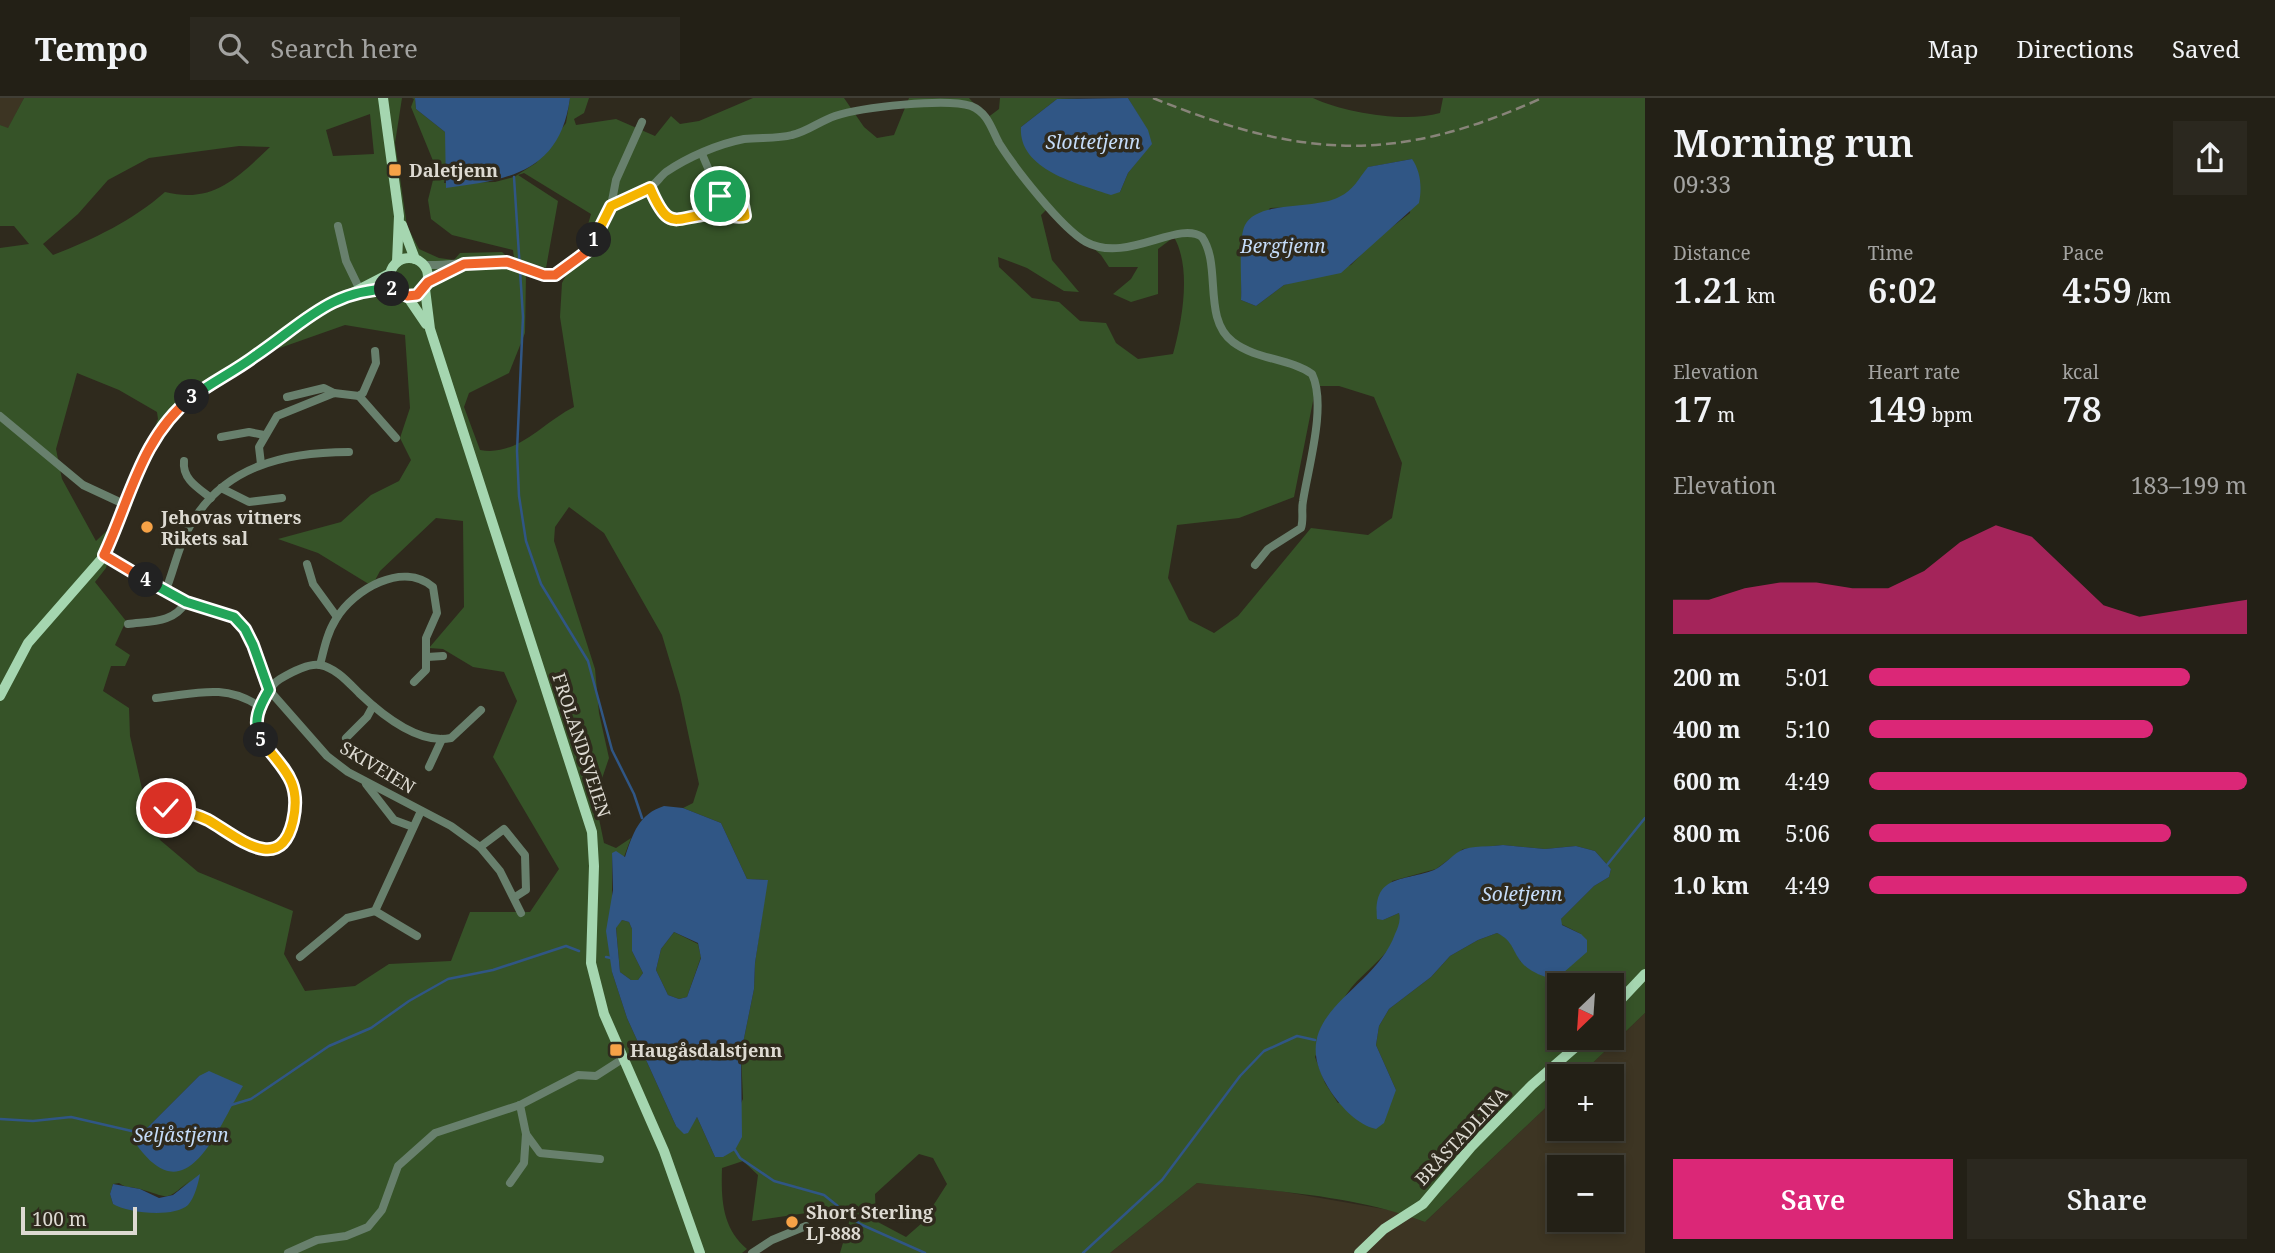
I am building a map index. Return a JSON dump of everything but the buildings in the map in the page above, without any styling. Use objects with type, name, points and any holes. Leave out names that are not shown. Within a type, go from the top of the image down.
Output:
[{"type":"main road","points":[[383,98],[399,216],[394,289]]},
{"type":"main road","points":[[360,290],[394,289],[407,296],[417,295],[426,286],[420,262],[399,216]]},
{"type":"main road","points":[[0,696],[28,643],[104,555],[149,446],[179,407],[269,347],[306,317],[360,290],[394,268],[420,262]]},
{"type":"main road","name":"FROLANDSVEIEN","points":[[426,286],[430,329],[592,832],[594,866],[591,963],[604,1014],[664,1152],[700,1253]]},
{"type":"main road","name":"FROLANDSVEIEN","points":[[407,296],[430,329]]},
{"type":"main road","points":[[1624,996],[1645,974]]},
{"type":"main road","name":"BRÅSTADLINA","points":[[1359,1253],[1384,1229],[1423,1204],[1471,1147],[1532,1085],[1572,1050]]},
{"type":"street","points":[[611,206],[650,188],[666,172],[702,154],[743,139],[791,136],[834,116],[854,112],[930,102],[971,106],[987,117],[1000,144],[1066,227],[1095,247],[1116,249],[1153,243],[1177,233],[1191,231],[1202,237],[1208,250],[1219,321],[1227,338],[1256,355],[1300,367],[1312,374],[1316,382],[1312,458],[1302,502],[1301,528],[1268,549],[1255,565]]},
{"type":"street","points":[[420,262],[507,262],[544,275],[555,275],[589,250],[611,206],[615,180],[642,122]]},
{"type":"street","points":[[650,188],[660,212],[666,218],[676,220],[717,214],[745,216],[743,205],[720,196],[702,154]]},
{"type":"street","points":[[338,226],[346,261],[360,290]]},
{"type":"street","points":[[426,286],[464,264]]},
{"type":"street","points":[[359,396],[363,393],[376,363],[375,351]]},
{"type":"street","points":[[287,397],[324,387],[334,393],[359,396],[396,438]]},
{"type":"street","points":[[261,464],[259,447],[277,416],[334,393]]},
{"type":"street","points":[[0,416],[83,485],[126,505]]},
{"type":"street","points":[[221,437],[249,432],[264,435]]},
{"type":"street","points":[[165,592],[183,540],[211,498],[221,488],[261,464],[301,455],[349,452]]},
{"type":"street","points":[[184,461],[184,471],[188,479],[211,498]]},
{"type":"street","points":[[221,488],[249,502],[282,498]]},
{"type":"street","name":"SKIVEIEN","points":[[104,555],[165,592],[186,602],[234,617],[245,629],[253,645],[269,690],[327,756],[364,781],[451,825],[480,847],[500,871],[521,913]]},
{"type":"street","points":[[307,564],[313,584],[337,617]]},
{"type":"street","points":[[320,665],[337,617],[358,596],[386,579],[402,575],[424,579],[433,587],[437,597],[437,612],[426,638],[426,670],[414,682]]},
{"type":"street","points":[[128,624],[172,618],[180,613],[186,602]]},
{"type":"street","points":[[427,657],[443,656]]},
{"type":"street","points":[[166,808],[191,813],[259,850],[272,849],[283,841],[292,826],[294,792],[291,777],[256,730],[259,706],[278,680],[320,665],[345,679],[373,706],[398,724],[443,739],[451,737],[481,710]]},
{"type":"street","points":[[156,698],[225,691],[237,693],[259,706]]},
{"type":"street","points":[[346,738],[367,718],[373,706]]},
{"type":"street","points":[[429,767],[443,739]]},
{"type":"street","points":[[364,781],[394,820],[413,827]]},
{"type":"street","name":"SKIVEIEN","points":[[375,911],[421,811]]},
{"type":"street","points":[[480,847],[504,829],[524,852],[526,890],[515,897]]},
{"type":"street","points":[[300,957],[347,918],[375,911],[418,936]]},
{"type":"street","points":[[288,1253],[317,1240],[346,1236],[368,1227],[382,1210],[398,1166],[436,1133],[520,1105],[578,1075],[596,1076],[624,1058]]},
{"type":"street","points":[[510,1183],[524,1163],[526,1134],[520,1105]]},
{"type":"street","points":[[526,1134],[540,1153],[600,1159]]},
{"type":"street","points":[[752,1253],[772,1240],[806,1226]]},
{"type":"shaded area","points":[[0,98],[24,98],[8,129],[0,125]]},
{"type":"shaded area","points":[[1645,1013],[1645,1253],[1110,1253],[1197,1183],[1280,1191],[1395,1211],[1425,1222],[1547,1106],[1547,1141],[1624,1141],[1624,1064],[1592,1064],[1606,1050],[1624,1050],[1624,1033]]},
{"type":"green space","points":[[24,98],[402,98],[395,143],[407,226],[419,249],[439,258],[454,260],[460,253],[502,252],[526,275],[525,333],[509,373],[469,393],[464,407],[480,450],[494,451],[530,437],[574,407],[560,317],[562,283],[583,242],[591,214],[524,173],[518,175],[558,201],[546,268],[514,258],[513,250],[452,235],[431,219],[428,200],[436,168],[411,107],[412,98],[415,98],[416,109],[445,132],[448,159],[444,183],[495,182],[514,177],[536,163],[566,123],[570,98],[589,98],[584,113],[574,119],[576,125],[616,119],[655,136],[671,116],[680,124],[699,121],[753,98],[844,98],[864,127],[877,138],[894,135],[909,98],[969,98],[987,118],[999,109],[1000,98],[1081,98],[1057,99],[1021,127],[1120,192],[1128,173],[1151,144],[1147,130],[1128,98],[1313,98],[1358,112],[1410,117],[1440,113],[1443,98],[1645,98],[1645,1013],[1624,1033],[1624,973],[1547,973],[1547,1050],[1606,1050],[1592,1064],[1547,1064],[1547,1106],[1425,1222],[1341,1200],[1197,1183],[1110,1253],[840,1253],[852,1212],[827,1210],[752,1221],[758,1175],[743,1161],[722,1168],[725,1212],[732,1232],[747,1249],[742,1253],[0,1253],[0,248],[29,244],[14,226],[0,226],[0,125],[8,128]],"holes":[[[370,114],[374,154],[333,156],[326,130]],[[239,146],[270,147],[223,186],[197,194],[165,192],[112,228],[53,255],[43,244],[78,214],[108,180],[149,158]],[[1412,159],[1410,213],[1374,241],[1351,265],[1284,285],[1256,306],[1241,300],[1241,246],[1270,208],[1313,206],[1334,201],[1352,190],[1369,167]],[[1048,208],[1101,255],[1109,267],[1138,267],[1131,279],[1113,294],[1131,302],[1158,294],[1158,249],[1174,237],[1183,264],[1184,295],[1173,354],[1138,359],[1116,343],[1106,323],[1080,321],[1059,302],[1032,298],[999,267],[998,257],[1027,268],[1064,291],[1079,292],[1052,260],[1041,215]],[[345,325],[405,335],[410,408],[400,438],[411,460],[399,481],[371,495],[341,522],[278,539],[318,553],[372,586],[380,571],[436,518],[463,521],[464,607],[429,648],[443,649],[473,667],[504,672],[517,701],[493,757],[559,869],[530,912],[470,912],[451,961],[389,964],[355,986],[305,991],[284,954],[293,911],[198,872],[160,840],[147,811],[130,736],[129,708],[103,691],[111,666],[125,666],[130,655],[115,645],[126,621],[95,582],[106,568],[112,545],[159,426],[260,355]],[[77,373],[119,390],[157,412],[158,419],[113,525],[96,541],[62,479],[56,449]],[[1316,386],[1339,386],[1374,397],[1402,463],[1392,518],[1368,535],[1311,528],[1238,616],[1214,633],[1189,620],[1168,578],[1177,525],[1239,518],[1294,497]],[[569,507],[604,533],[662,635],[680,695],[699,784],[693,803],[683,808],[721,823],[747,879],[767,880],[754,989],[741,1053],[743,1099],[715,1157],[697,1117],[693,1123],[676,1126],[627,1018],[612,972],[612,853],[624,857],[631,838],[616,848],[604,843],[595,799],[609,758],[599,713],[595,669],[554,541],[555,527]],[[1503,845],[1545,849],[1576,846],[1595,851],[1611,869],[1609,877],[1594,886],[1561,919],[1561,924],[1581,934],[1521,962],[1508,938],[1497,933],[1450,956],[1431,977],[1389,1009],[1379,1026],[1376,1045],[1396,1090],[1338,1103],[1325,1083],[1315,1057],[1336,1012],[1351,988],[1384,955],[1397,935],[1399,913],[1383,920],[1392,881],[1436,869],[1463,849]],[[199,1076],[226,1079],[212,1141],[136,1132],[147,1128]],[[919,1154],[933,1158],[947,1184],[922,1223],[906,1237],[876,1221],[875,1194]],[[190,1180],[157,1213],[113,1204],[110,1194],[113,1184],[119,1183],[166,1196]]]},
{"type":"green space","points":[[622,920],[629,922],[632,929],[632,951],[643,973],[638,980],[631,980],[620,972],[616,927]]},
{"type":"green space","points":[[674,932],[698,944],[701,957],[687,997],[679,999],[668,995],[656,970],[661,949]]},
{"type":"water","name":"Daletjenn","points":[[415,98],[570,98],[564,123],[555,142],[543,157],[528,168],[491,181],[446,188],[445,132],[416,109]]},
{"type":"water","name":"Slottetjenn","points":[[1128,98],[1148,130],[1152,144],[1128,173],[1120,192],[1111,195],[1053,173],[1029,154],[1023,142],[1021,127],[1057,99]]},
{"type":"water","name":"Bergtjenn","points":[[1412,159],[1420,180],[1419,203],[1341,273],[1284,285],[1256,306],[1241,300],[1243,231],[1252,217],[1274,209],[1329,201],[1348,191],[1368,167]]},
{"type":"water","name":"Haugåsdalstjenn","points":[[664,806],[683,808],[721,823],[747,879],[768,880],[755,963],[754,989],[741,1053],[742,1137],[735,1150],[723,1157],[715,1157],[697,1117],[688,1133],[684,1134],[676,1126],[627,1018],[612,972],[606,931],[613,890],[612,853],[616,851],[625,857],[638,826],[655,810]],"holes":[[[622,920],[629,922],[632,929],[632,951],[643,973],[638,980],[631,980],[620,972],[616,928]],[[674,932],[698,943],[701,958],[687,997],[679,999],[668,995],[656,970],[661,949]]]},
{"type":"water","name":"Soletjenn","points":[[1503,845],[1545,849],[1576,846],[1595,851],[1611,869],[1609,877],[1594,886],[1561,919],[1562,925],[1587,940],[1587,952],[1563,973],[1547,973],[1547,977],[1526,967],[1507,940],[1497,933],[1450,956],[1431,977],[1389,1009],[1379,1026],[1376,1045],[1396,1090],[1384,1123],[1376,1129],[1369,1127],[1345,1110],[1331,1092],[1318,1065],[1316,1043],[1323,1024],[1336,1006],[1384,955],[1396,931],[1399,913],[1383,920],[1377,919],[1377,904],[1385,887],[1392,882],[1434,870],[1457,853],[1475,847]]},
{"type":"water","name":"Seljåstjenn","points":[[209,1071],[243,1086],[222,1124],[198,1159],[184,1169],[169,1171],[153,1163],[134,1141],[136,1132],[147,1128],[199,1076]]},
{"type":"water","points":[[200,1174],[188,1205],[172,1212],[129,1210],[113,1204],[110,1194],[113,1184],[140,1189],[159,1198],[173,1195]]},
{"type":"waterway","points":[[514,177],[523,317],[517,451],[519,496],[526,541],[541,584],[588,661],[612,750],[634,794],[642,818]]},
{"type":"waterway","points":[[1607,865],[1645,818]]},
{"type":"waterway","points":[[231,1105],[251,1099],[329,1046],[371,1028],[409,1001],[448,979],[493,970],[566,946],[579,951]]},
{"type":"waterway","points":[[606,957],[611,958]]},
{"type":"waterway","points":[[1083,1253],[1162,1180],[1240,1076],[1264,1051],[1297,1036],[1315,1040]]},
{"type":"waterway","points":[[0,1119],[33,1121],[71,1117],[136,1132]]},
{"type":"waterway","points":[[735,1150],[740,1158],[774,1181],[824,1195],[860,1224],[925,1253]]},
{"type":"railway","points":[[1153,98],[1255,133],[1302,142],[1348,146],[1393,143],[1440,135],[1489,120],[1542,98]]},
{"type":"place","name":"Daletjenn","points":[[395,170]]},
{"type":"place","name":"Jehovas vitners Rikets sal","points":[[147,527]]},
{"type":"place","name":"Haugåsdalstjenn","points":[[616,1050]]},
{"type":"place","name":"Short Sterling LJ-888","points":[[792,1222]]},
{"type":"route","points":[[166,808],[191,813],[207,820],[259,850],[272,849],[283,841],[292,826],[295,809],[291,777],[256,730],[259,706],[269,690],[245,629],[234,617],[186,602],[165,592],[104,555],[149,446],[179,407],[203,388],[234,371],[276,342],[306,317],[360,290],[394,289],[402,295],[417,295],[425,289],[428,282],[441,275],[464,264],[483,262],[515,263],[544,275],[555,275],[589,250],[611,206],[626,198],[650,188],[660,212],[666,218],[676,220],[717,214],[740,218],[745,216],[743,205],[720,196]]}]
